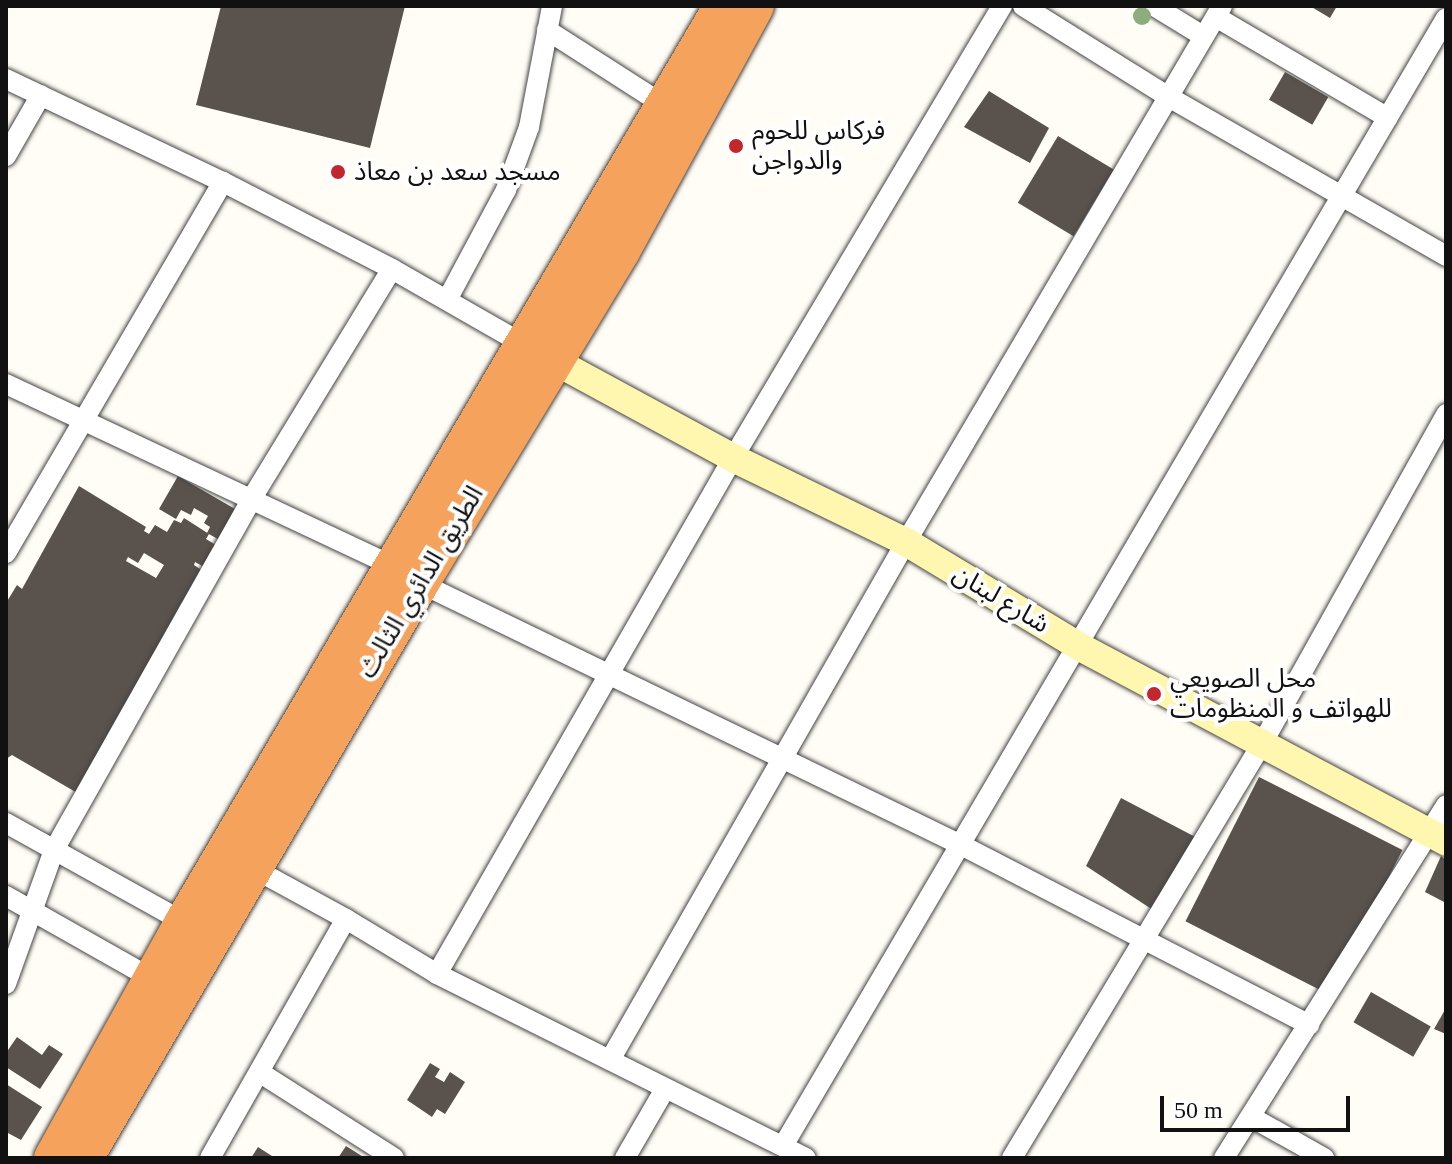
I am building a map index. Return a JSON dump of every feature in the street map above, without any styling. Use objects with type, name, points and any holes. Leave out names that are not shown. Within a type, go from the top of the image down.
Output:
[{"type":"highway","name":"الطريق الدائري الثالث","points":[[53,1158],[184,922],[406,574],[538,352],[664,105],[723,6]]},
{"type":"highway","name":"الطريق الدائري الثالث","points":[[538,352],[621,251],[755,6]]},
{"type":"highway","name":"الطريق الدائري الثالث","points":[[84,1158],[253,868],[406,574]]},
{"type":"street","points":[[447,300],[506,190],[529,127],[552,6]]},
{"type":"street","points":[[437,974],[733,458],[1002,6]]},
{"type":"street","points":[[1023,6],[1167,96],[1446,256]]},
{"type":"street","points":[[1154,6],[1203,36]]},
{"type":"street","points":[[610,1060],[906,542],[1219,12],[1388,118]]},
{"type":"street","points":[[783,1146],[1080,647],[1446,18]]},
{"type":"street","points":[[547,30],[664,105]]},
{"type":"street","points":[[6,79],[223,182],[392,269],[538,352]]},
{"type":"street","points":[[6,156],[41,95]]},
{"type":"street","points":[[6,553],[223,182]]},
{"type":"street","points":[[6,984],[54,850],[252,498],[392,269]]},
{"type":"street","name":"شارع لبنان","points":[[538,352],[733,458],[906,542],[1080,647],[1438,838]]},
{"type":"street","points":[[6,384],[252,498],[961,845],[1145,937],[1309,1025]]},
{"type":"street","points":[[1012,1158],[1263,742],[1446,414]]},
{"type":"street","points":[[1224,1158],[1309,1025],[1438,838],[1446,805]]},
{"type":"street","points":[[6,823],[184,922]]},
{"type":"street","points":[[253,868],[437,974],[806,1158]]},
{"type":"street","points":[[6,896],[153,979]]},
{"type":"street","points":[[210,1158],[346,919]]},
{"type":"street","points":[[259,1072],[394,1158]]},
{"type":"street","points":[[625,1158],[665,1089]]},
{"type":"street","points":[[1251,1117],[1324,1158]]},
{"type":"building","points":[[221,6],[405,6],[370,148],[196,105]]},
{"type":"building","points":[[1310,6],[1337,6],[1330,18]]},
{"type":"building","points":[[1285,72],[1328,97],[1312,125],[1269,100]]},
{"type":"building","points":[[989,91],[1049,128],[1030,163],[964,127]]},
{"type":"building","points":[[1058,136],[1114,169],[1074,236],[1018,203]]},
{"type":"building","points":[[178,476],[242,513],[225,543],[207,533],[210,527],[204,523],[208,516],[194,508],[191,515],[181,510],[176,519],[159,509]]},
{"type":"building","points":[[79,486],[146,527],[144,531],[149,534],[155,525],[167,532],[174,520],[181,523],[184,518],[209,534],[206,539],[221,548],[208,569],[195,562],[194,565],[206,573],[79,794],[12,755],[6,759],[6,603],[17,585],[22,589]],"holes":[[[144,553],[164,565],[156,578],[126,561],[128,557],[138,563]]]},
{"type":"building","points":[[1259,777],[1402,850],[1329,994],[1185,921]]},
{"type":"building","points":[[1121,798],[1203,841],[1159,914],[1086,866]]},
{"type":"building","points":[[1441,856],[1446,860],[1446,903],[1425,892]]},
{"type":"building","points":[[1371,992],[1431,1026],[1413,1057],[1354,1022]]},
{"type":"building","points":[[1446,1008],[1446,1034],[1434,1029]]},
{"type":"building","points":[[17,1037],[42,1055],[49,1045],[63,1054],[40,1089],[6,1067],[6,1053]]},
{"type":"building","points":[[430,1063],[440,1069],[435,1077],[444,1082],[450,1072],[465,1082],[445,1114],[437,1109],[432,1117],[407,1100]]},
{"type":"building","points":[[6,1084],[42,1107],[21,1140],[6,1132]]},
{"type":"building","points":[[346,1146],[365,1158],[338,1158]]},
{"type":"building","points":[[258,1147],[275,1158],[251,1158]]},
{"type":"place","name":"فركاس للحوم والدواجن","points":[[736,146]]},
{"type":"place","name":"مسجد سعد بن معاذ","points":[[338,172]]},
{"type":"place","name":"محل الصويعي للهواتف و المنظومات","points":[[1154,694]]}]
